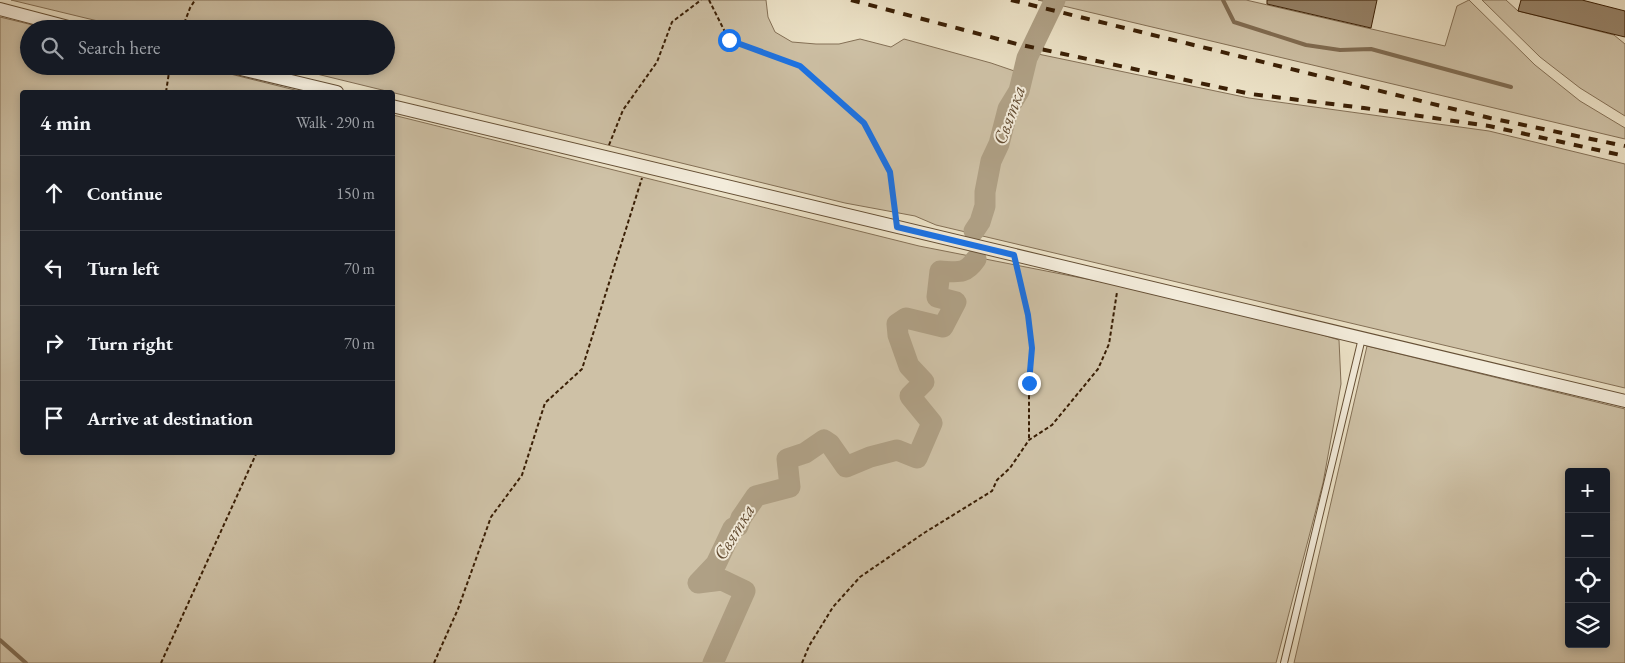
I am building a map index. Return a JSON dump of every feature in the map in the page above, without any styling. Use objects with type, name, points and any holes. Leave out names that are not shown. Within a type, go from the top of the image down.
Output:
[{"type":"street","points":[[0,10],[40,20]]},
{"type":"street","points":[[266,75],[329,90]]},
{"type":"street","points":[[395,107],[1625,401]]},
{"type":"lane","points":[[1284,663],[1362,338]]},
{"type":"path","points":[[185,20],[195,0]]},
{"type":"path","points":[[604,157],[623,110],[657,62],[672,22],[701,0]]},
{"type":"path","points":[[709,0],[729,40],[800,66],[864,123],[890,172],[897,227]]},
{"type":"path","points":[[166,90],[169,75]]},
{"type":"path","points":[[434,663],[458,609],[491,516],[522,474],[545,403],[582,369],[645,167]]},
{"type":"path","points":[[1014,255],[1028,315],[1032,348],[1029,383],[1029,440]]},
{"type":"path","points":[[802,663],[809,646],[833,607],[860,577],[924,533],[992,491],[997,480],[1010,468],[1029,440],[1052,425],[1098,369],[1109,344],[1119,280]]},
{"type":"path","points":[[161,663],[257,455]]},
{"type":"shaded area","points":[[11,0],[766,0],[768,17],[775,32],[792,42],[839,44],[860,39],[891,47],[904,39],[991,63],[1029,76],[1038,54],[1249,98],[1489,131],[1625,164],[1625,388],[936,225],[915,216],[845,203],[395,93],[395,90],[382,90],[321,75],[395,75],[395,20],[94,20]]},
{"type":"shaded area","points":[[1038,0],[1246,0],[1445,46],[1457,6],[1469,0],[1535,65],[1580,101],[1625,128],[1625,139]]},
{"type":"shaded area","points":[[1482,0],[1506,0],[1518,11],[1614,35],[1625,44],[1625,116],[1580,88],[1540,57]]},
{"type":"shaded area","points":[[0,17],[20,22],[20,75],[234,75],[295,90],[20,90],[20,455],[395,455],[395,115],[919,246],[1234,308],[1339,340],[1341,384],[1323,483],[1276,663],[0,663]]},
{"type":"shaded area","points":[[1367,346],[1625,409],[1625,663],[1294,663]]},
{"type":"building","points":[[1267,0],[1377,0],[1371,28],[1267,4]]},
{"type":"building","points":[[1521,0],[1582,0],[1625,11],[1625,37],[1518,11]]},
{"type":"waterway","name":"Святка","points":[[974,231],[980,222],[985,206],[985,192],[991,161],[999,144],[1008,109],[1019,91],[1027,58],[1055,0]]},
{"type":"waterway","points":[[1223,0],[1234,22],[1306,45],[1340,50],[1371,49],[1511,87]]},
{"type":"waterway","name":"Святка","points":[[713,663],[745,591],[722,580],[698,583],[716,564],[733,528],[738,526],[741,518],[756,496],[790,487],[787,459],[805,453],[824,440],[830,444],[846,467],[870,457],[897,450],[917,458],[932,423],[910,396],[924,382],[909,366],[898,335],[897,324],[906,318],[943,327],[956,302],[937,297],[940,271],[956,272],[965,270],[976,259]]},
{"type":"waterway","points":[[0,640],[26,663]]},
{"type":"railway","points":[[851,0],[1017,44],[1251,94],[1489,126],[1625,156]]},
{"type":"railway","points":[[1011,0],[1490,118],[1625,146]]},
{"type":"route","points":[[729,40],[800,66],[864,123],[890,172],[897,227],[1014,255],[1028,315],[1032,348],[1029,383]]}]
